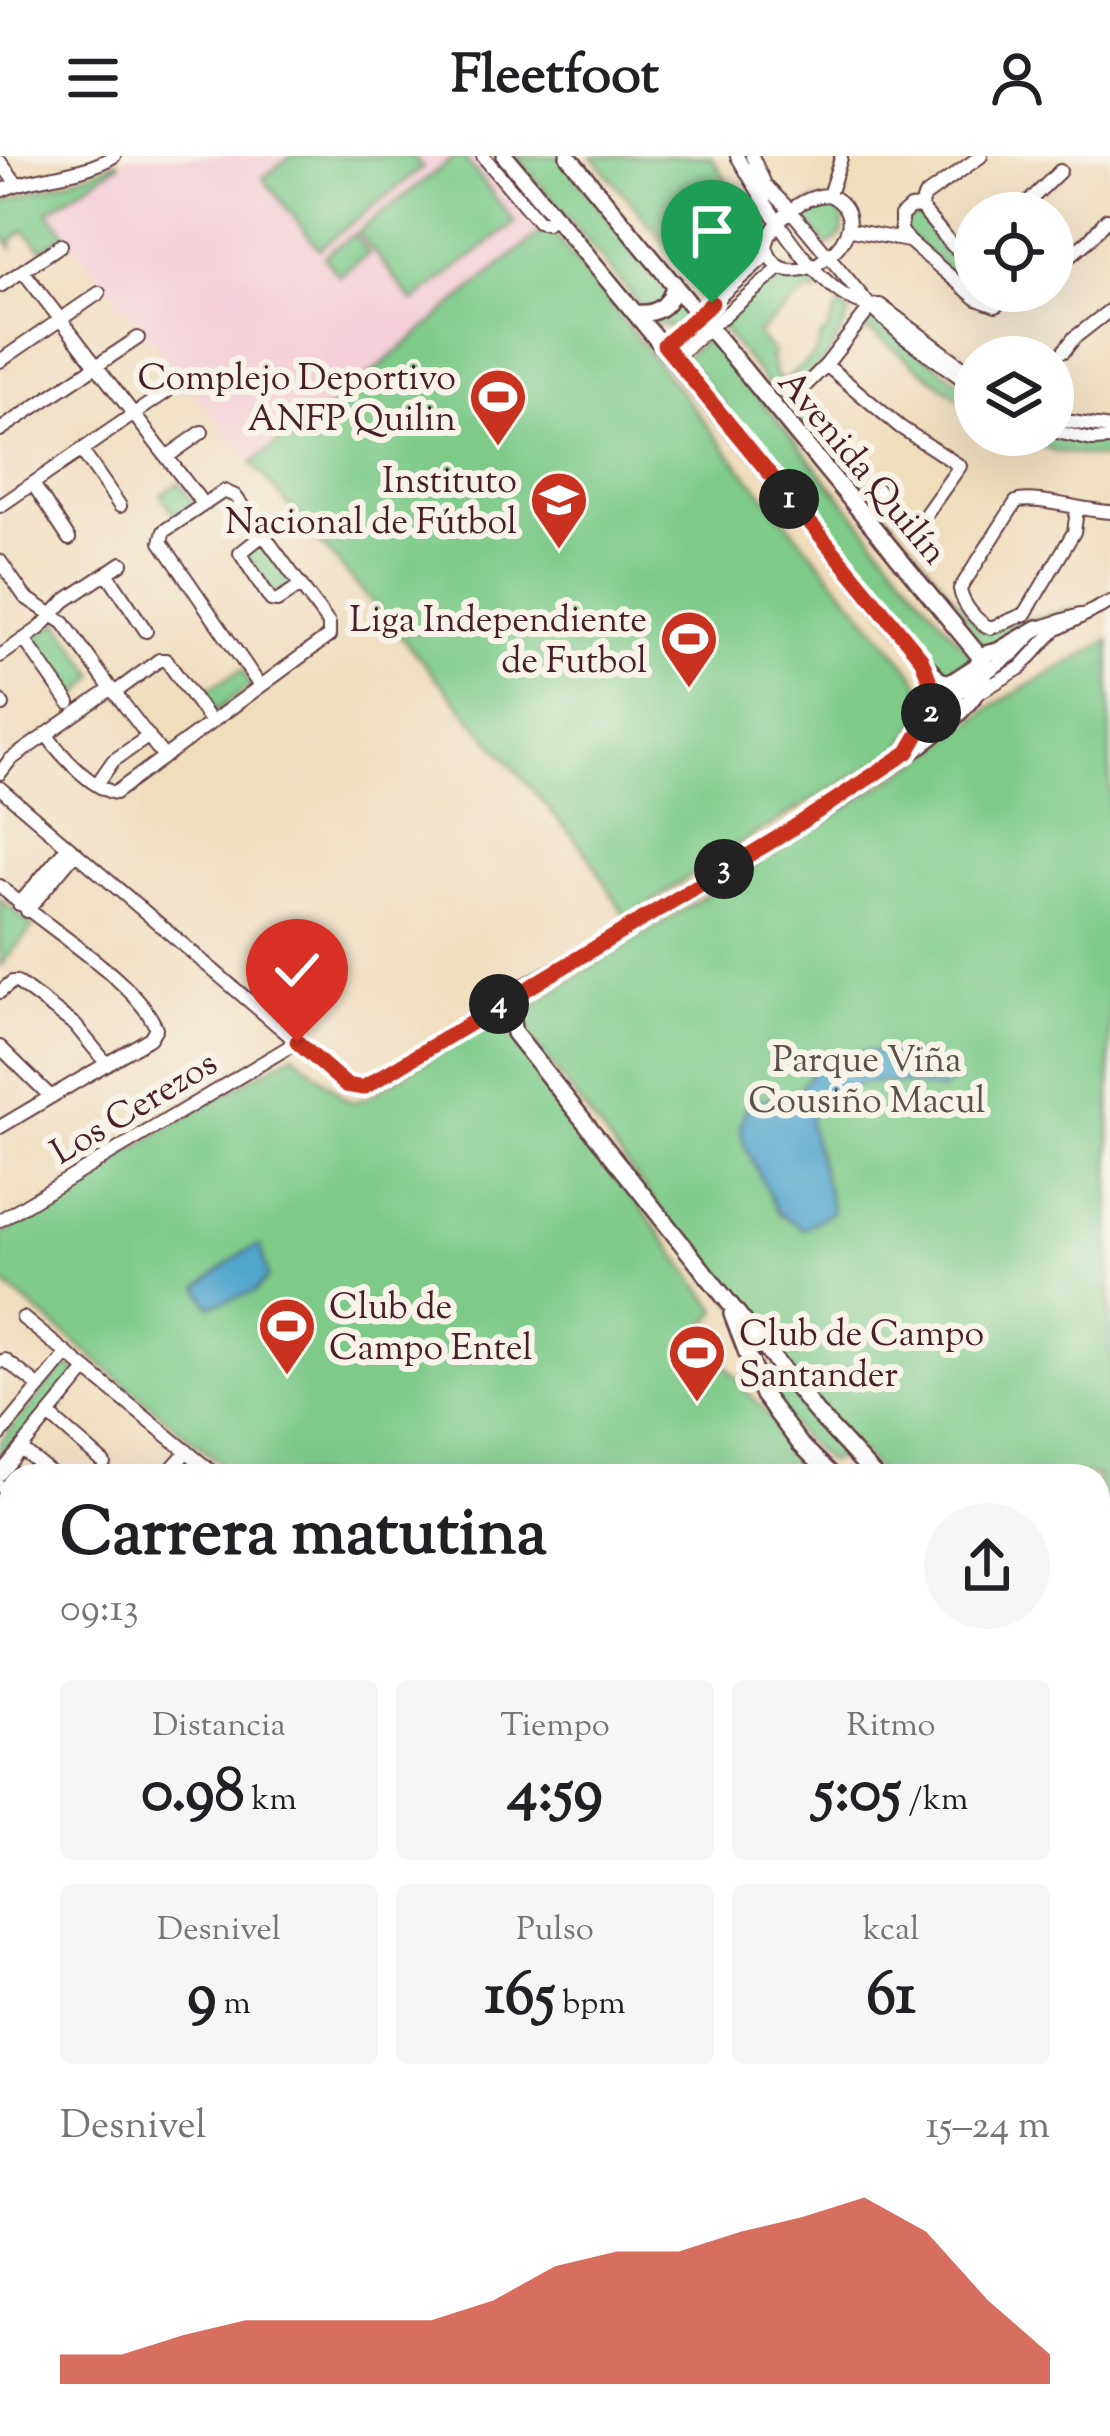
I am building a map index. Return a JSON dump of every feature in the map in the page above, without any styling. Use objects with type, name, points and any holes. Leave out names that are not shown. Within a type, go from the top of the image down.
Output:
[{"type":"main road","points":[[505,156],[939,680],[962,700]]},
{"type":"main road","name":"Avenida Quilín","points":[[568,156],[984,663]]},
{"type":"main road","points":[[637,313],[661,309],[674,283]]},
{"type":"main road","points":[[503,1016],[519,992],[782,835],[908,752],[962,700],[984,663],[1038,628]]},
{"type":"main road","points":[[908,752],[928,721],[932,693],[921,658]]},
{"type":"main road","points":[[939,680],[948,683],[984,663]]},
{"type":"main road","points":[[503,1016],[540,979]]},
{"type":"main road","points":[[503,1016],[784,1372],[863,1464]]},
{"type":"main road","points":[[724,1297],[757,1385],[777,1416],[822,1464]]},
{"type":"main road","points":[[757,1385],[757,1375],[764,1368],[784,1372]]},
{"type":"main road","points":[[840,1464],[846,1447]]},
{"type":"street","points":[[0,191],[85,171],[114,156]]},
{"type":"street","points":[[483,156],[538,221],[546,223],[556,217]]},
{"type":"street","points":[[920,207],[925,196],[981,156]]},
{"type":"street","points":[[743,157],[871,307],[954,374]]},
{"type":"street","points":[[743,157],[776,224],[836,287],[871,307]]},
{"type":"street","points":[[829,195],[841,157]]},
{"type":"street","points":[[0,162],[17,184]]},
{"type":"street","points":[[1038,192],[1060,171]]},
{"type":"street","points":[[829,195],[847,208],[851,230],[813,265],[795,273],[779,269],[768,254],[767,241],[776,224],[815,196],[829,195]]},
{"type":"street","points":[[874,234],[910,208],[920,207]]},
{"type":"street","points":[[920,207],[954,245]]},
{"type":"street","points":[[1074,252],[1107,219]]},
{"type":"street","points":[[898,221],[909,241],[954,278]]},
{"type":"street","points":[[851,230],[909,241]]},
{"type":"street","points":[[0,286],[61,245]]},
{"type":"street","points":[[705,321],[768,254]]},
{"type":"street","points":[[669,351],[779,269]]},
{"type":"street","points":[[23,271],[203,504]]},
{"type":"street","points":[[0,361],[99,292]]},
{"type":"street","points":[[833,437],[799,393],[801,386],[826,365],[871,307],[880,305],[954,360]]},
{"type":"street","points":[[1074,338],[1110,310]]},
{"type":"street","points":[[0,430],[138,338]]},
{"type":"street","points":[[826,365],[900,427],[961,466],[918,525],[904,524],[877,489]]},
{"type":"street","points":[[0,506],[175,386]]},
{"type":"street","points":[[1074,422],[1110,428]]},
{"type":"street","points":[[167,457],[202,433]]},
{"type":"street","points":[[1074,436],[1110,439]]},
{"type":"street","points":[[82,451],[120,506]]},
{"type":"street","points":[[33,484],[69,539]]},
{"type":"street","points":[[46,734],[97,784],[107,792],[118,792],[327,639],[329,624],[227,491],[166,529],[161,544],[260,686]]},
{"type":"street","points":[[1077,509],[1074,532],[1025,614],[991,628],[979,621],[959,590],[1016,502],[1033,498],[1110,512]]},
{"type":"street","points":[[263,535],[240,554],[271,600],[277,602],[301,585]]},
{"type":"street","points":[[0,561],[5,580],[68,627],[164,757]]},
{"type":"street","points":[[0,656],[122,563]]},
{"type":"street","points":[[107,573],[146,631]]},
{"type":"street","points":[[1038,628],[1110,602]]},
{"type":"street","points":[[928,721],[1020,668],[1049,634],[1080,615]]},
{"type":"street","points":[[24,639],[69,704]]},
{"type":"street","points":[[0,772],[46,734],[164,659],[211,722]]},
{"type":"street","points":[[97,784],[113,761],[148,736]]},
{"type":"street","points":[[0,788],[346,1085],[358,1089],[503,1016]]},
{"type":"street","points":[[23,908],[72,849]]},
{"type":"street","points":[[0,886],[127,991],[148,1011],[156,1028],[150,1038],[0,1127]]},
{"type":"street","points":[[0,992],[17,982],[75,1025],[107,1064]]},
{"type":"street","name":"Los Cerezos","points":[[0,1220],[297,1042]]},
{"type":"street","points":[[0,1047],[51,1096]]},
{"type":"street","points":[[23,1318],[203,1464]]},
{"type":"street","points":[[0,1435],[67,1354]]},
{"type":"street","points":[[1,1361],[40,1388]]},
{"type":"street","points":[[8,1464],[86,1370]]},
{"type":"street","points":[[49,1415],[104,1462]]},
{"type":"street","points":[[21,1449],[40,1464]]},
{"type":"street","points":[[176,1464],[187,1451]]},
{"type":"shaded area","points":[[131,156],[475,156],[540,234],[299,433],[295,430],[252,463],[47,212]]},
{"type":"green space","points":[[291,156],[413,156],[422,168],[319,249],[263,178]]},
{"type":"green space","points":[[456,156],[463,156],[515,223],[413,302],[358,232]]},
{"type":"green space","points":[[516,156],[560,156],[688,317],[675,329],[654,322]]},
{"type":"green space","points":[[592,156],[711,156],[753,223],[772,217],[764,254],[712,299]]},
{"type":"green space","points":[[119,164],[48,211],[66,234],[42,249],[24,230],[12,240],[12,247],[1,232],[0,204]]},
{"type":"green space","points":[[832,201],[844,212],[842,235],[828,246],[799,211],[812,202]]},
{"type":"green space","points":[[916,211],[954,249],[954,277],[902,228],[907,215]]},
{"type":"green space","points":[[548,226],[737,463],[915,675],[922,694],[918,722],[901,748],[727,851],[627,919],[587,853],[252,463],[296,429],[300,433]]},
{"type":"green space","points":[[354,234],[369,254],[338,276],[324,256]]},
{"type":"green space","points":[[810,270],[821,288],[814,294],[809,290],[757,334],[774,354],[772,369],[782,383],[816,354],[821,335],[825,336],[840,305],[850,314],[822,363],[796,383],[795,399],[980,630],[1075,609],[991,657],[721,328],[726,324],[722,319],[780,272]]},
{"type":"green space","points":[[868,316],[954,378],[954,395],[869,330],[848,341]]},
{"type":"green space","points":[[709,337],[976,662],[945,680],[938,676],[686,359]]},
{"type":"green space","points":[[1074,438],[1110,444],[1110,459],[1074,454]]},
{"type":"green space","points":[[179,483],[194,503],[176,516],[161,495]]},
{"type":"green space","points":[[261,539],[295,585],[275,599],[244,551]]},
{"type":"green space","points":[[59,622],[96,676],[73,702],[28,641]]},
{"type":"green space","name":"Parque Viña Cousiño Macul","points":[[1110,640],[1110,1464],[871,1464],[700,1260],[529,1036],[528,1021],[532,1009],[547,995],[925,758],[996,704]]},
{"type":"green space","points":[[243,669],[251,686],[216,711],[202,693]]},
{"type":"green space","points":[[0,899],[33,927],[0,966]]},
{"type":"green space","points":[[495,1028],[518,1042],[718,1311],[698,1334],[811,1464],[221,1464],[0,1280],[0,1236],[294,1053],[354,1102],[476,1030]]},
{"type":"green space","points":[[66,1364],[77,1373],[1,1464],[0,1442]]},
{"type":"green space","points":[[775,1371],[840,1445],[838,1458],[827,1461],[789,1422],[767,1388],[763,1376]]},
{"type":"water","points":[[824,1054],[929,1055],[951,1070],[953,1081],[941,1091],[870,1083],[817,1103],[809,1122],[833,1211],[804,1229],[778,1213],[745,1146],[740,1128],[747,1105],[801,1087]]},
{"type":"water","points":[[260,1246],[268,1277],[255,1292],[210,1306],[199,1287]]},
{"type":"place","name":"Complejo Deportivo ANFP Quilin","points":[[498,448]]},
{"type":"place","name":"Instituto Nacional de Fútbol","points":[[559,551]]},
{"type":"place","name":"Liga Independiente de Futbol","points":[[689,690]]},
{"type":"place","name":"Club de Campo Entel","points":[[287,1377]]},
{"type":"place","name":"Club de Campo Santander","points":[[697,1404]]},
{"type":"route","points":[[297,1042],[346,1085],[363,1088],[782,835],[908,752],[928,721],[932,693],[921,658],[664,345],[712,303]]}]
